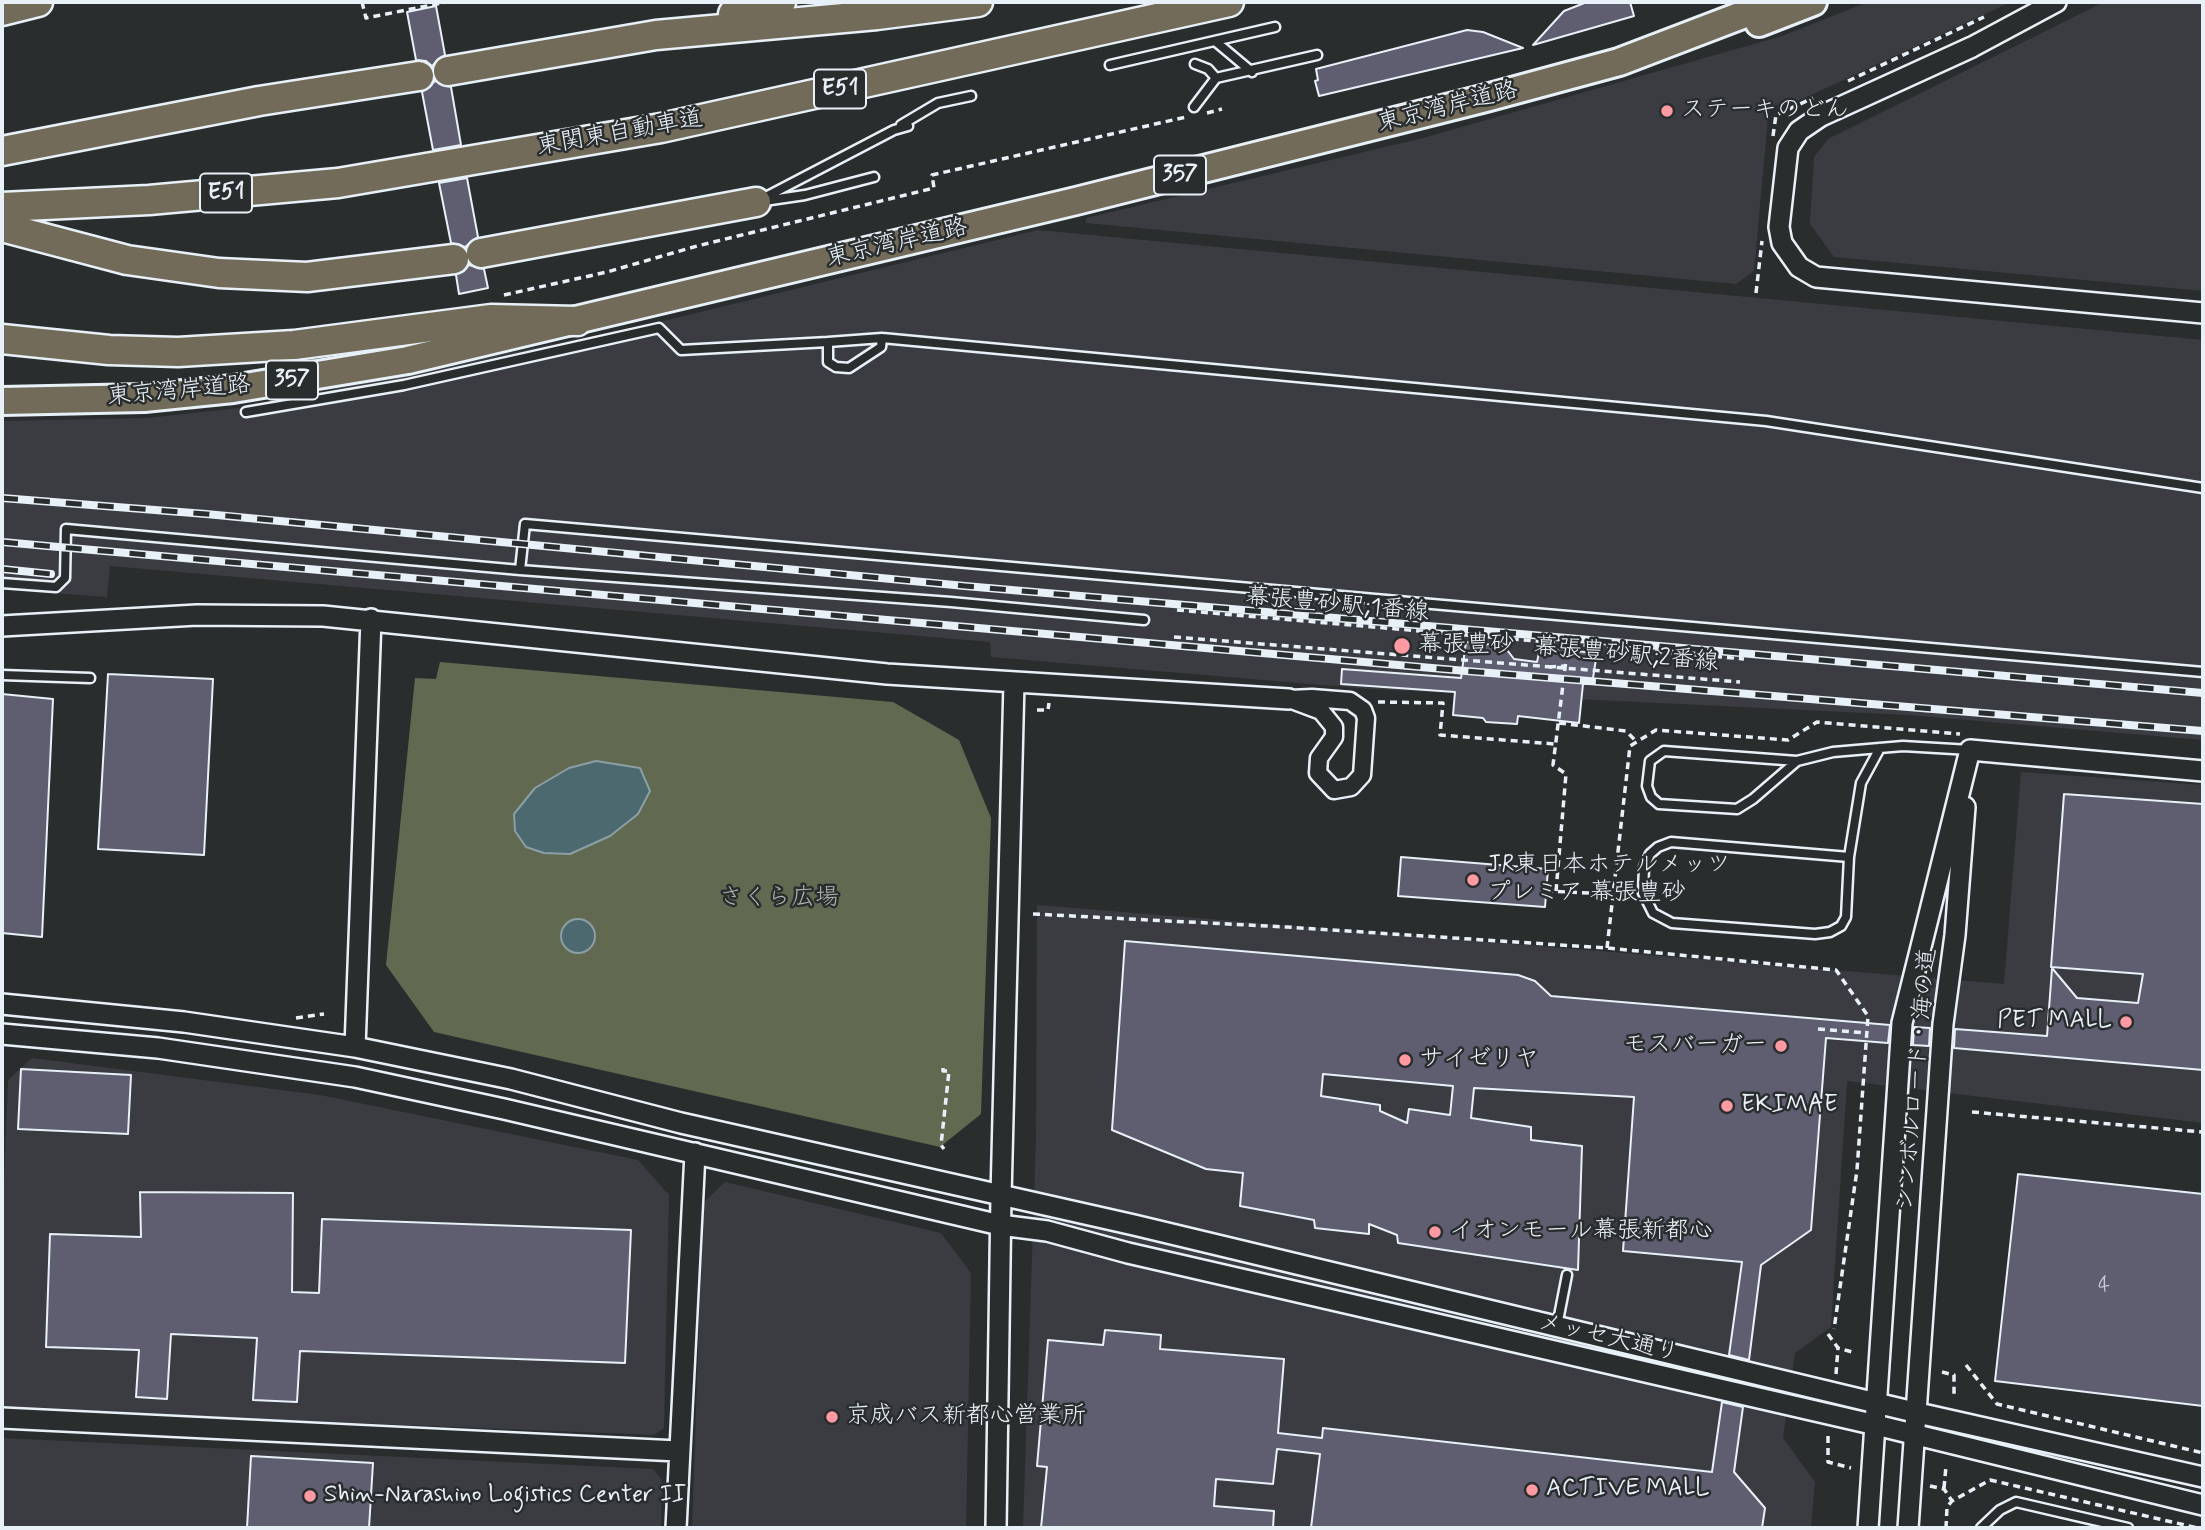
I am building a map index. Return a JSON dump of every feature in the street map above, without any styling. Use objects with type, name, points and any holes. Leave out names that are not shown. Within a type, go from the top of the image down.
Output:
[{"type":"highway","points":[[2,11],[38,2]]},
{"type":"highway","points":[[656,35],[781,2]]},
{"type":"highway","points":[[448,71],[656,35],[877,15],[978,2]]},
{"type":"highway","name":"東関東自動車道","points":[[2,207],[149,200],[338,183],[661,128],[1229,2]]},
{"type":"highway","name":"東京湾岸道路","points":[[2,401],[144,398],[233,389],[408,360],[1144,184],[1619,62],[1776,2]]},
{"type":"highway","name":"357","points":[[1619,62],[1665,55],[1813,2]]},
{"type":"highway","points":[[2,151],[259,101],[419,76]]},
{"type":"highway","points":[[481,253],[755,202]]},
{"type":"highway","points":[[2,227],[127,260],[219,273],[307,277],[454,259]]},
{"type":"highway","points":[[2,339],[82,348],[178,352],[294,345],[491,319],[577,321]]},
{"type":"street","points":[[2056,2],[1972,47],[1821,116],[1799,131],[1788,148],[1779,227],[1782,243],[1789,256],[1816,277],[2203,313]]},
{"type":"street","points":[[2,626],[197,615],[371,619],[771,664],[1014,682],[1350,701],[1363,710],[1366,718],[1362,775],[1351,786],[1334,790],[1318,773],[1319,758],[1334,737],[1331,719],[1321,711],[1289,699]]},
{"type":"street","points":[[355,1047],[371,619]]},
{"type":"street","points":[[996,1528],[1000,1225],[1014,682]]},
{"type":"street","points":[[1970,750],[2203,771]]},
{"type":"street","name":"シンボルロード・海の道","points":[[1868,1528],[1902,1023],[1970,750]]},
{"type":"street","name":"シンボルロード・海の道","points":[[1916,1435],[1943,1024],[1955,935],[1970,750]]},
{"type":"street","name":"メッセ大通り","points":[[2,1004],[184,1022],[355,1047],[512,1079],[681,1123],[1557,1326],[1918,1413],[2203,1477]]},
{"type":"street","name":"メッセ大通り","points":[[2,1034],[158,1048],[355,1077],[1000,1225],[1047,1231],[1128,1253],[1916,1435],[2203,1505]]},
{"type":"street","points":[[676,1528],[695,1153]]},
{"type":"street","points":[[2,1418],[678,1451]]},
{"type":"street","points":[[1908,1528],[1916,1435]]},
{"type":"lane","points":[[1110,65],[1275,27]]},
{"type":"lane","points":[[1215,41],[1252,72]]},
{"type":"lane","points":[[1194,107],[1216,78],[1252,72],[1317,55]]},
{"type":"lane","points":[[1195,64],[1208,69],[1216,78]]},
{"type":"lane","points":[[755,202],[894,130],[938,103],[971,96]]},
{"type":"lane","points":[[894,130],[908,126]]},
{"type":"lane","points":[[755,202],[805,195],[874,177]]},
{"type":"lane","points":[[246,412],[404,386],[659,328],[681,350],[883,338],[1766,421],[2203,488]]},
{"type":"lane","points":[[828,342],[828,362],[836,367],[849,368],[881,347],[883,338]]},
{"type":"lane","points":[[520,570],[525,524],[2203,672]]},
{"type":"lane","points":[[2,583],[56,587],[65,578],[66,529],[520,570],[951,602],[1144,620]]},
{"type":"lane","points":[[2,675],[90,678]]},
{"type":"lane","points":[[1849,857],[1671,842],[1658,847],[1650,854],[1644,867],[1643,893],[1653,913],[1672,923],[1815,934],[1830,932],[1841,926],[1846,917],[1849,857],[1861,783],[1880,748]]},
{"type":"lane","points":[[1797,761],[1754,799],[1737,809],[1659,804],[1651,797],[1647,786],[1650,761],[1664,751],[1797,761],[1833,752],[1880,748],[1970,750]]},
{"type":"lane","points":[[1557,1326],[1567,1275]]},
{"type":"lane","points":[[1981,1528],[2000,1510],[2016,1503],[2128,1528]]},
{"type":"path","points":[[362,2],[366,18],[447,2]]},
{"type":"path","points":[[499,296],[607,272],[697,246],[934,188],[932,175],[1222,109]]},
{"type":"path","name":"幕張豊砂駅;1番線","points":[[1177,610],[1744,659]]},
{"type":"path","name":"幕張豊砂駅;2番線","points":[[1174,637],[1740,682]]},
{"type":"path","points":[[1556,891],[1566,774],[1553,765],[1568,644]]},
{"type":"path","points":[[1549,667],[1566,666]]},
{"type":"path","points":[[1037,710],[1048,710],[1049,699]]},
{"type":"path","points":[[1378,702],[1443,703],[1440,735],[1555,744]]},
{"type":"path","points":[[1559,723],[1626,731],[1637,742]]},
{"type":"path","points":[[1546,891],[1611,894]]},
{"type":"path","points":[[1033,914],[1607,948],[1836,970],[1868,1016],[1857,1170],[1834,1329]]},
{"type":"path","points":[[1818,1029],[1867,1033]]},
{"type":"path","points":[[943,1068],[943,1071],[949,1072],[941,1145],[944,1149]]},
{"type":"path","points":[[1972,1112],[2203,1132]]},
{"type":"path","points":[[1828,1334],[1838,1348],[1856,1353]]},
{"type":"path","points":[[1836,1374],[1838,1348]]},
{"type":"path","points":[[1966,1365],[1997,1404],[2203,1453]]},
{"type":"path","points":[[1942,1372],[1954,1375],[1954,1398]]},
{"type":"path","points":[[1828,1436],[1828,1462],[1851,1468]]},
{"type":"path","points":[[1944,1489],[1946,1466]]},
{"type":"path","points":[[1946,1528],[1947,1507],[1952,1501]]},
{"type":"shaded area","points":[[1868,2],[2011,2],[1796,102],[1769,106],[1754,271],[1736,284],[1086,223],[1086,218],[1423,138],[1782,36]]},
{"type":"shaded area","points":[[2104,2],[2203,2],[2203,291],[1834,257],[1810,224],[1814,157],[1828,139]]},
{"type":"shaded area","points":[[1038,230],[2203,340],[2203,740],[1908,715],[1370,689],[991,657],[990,642],[110,566],[107,597],[2,589],[2,421],[147,418],[248,407],[655,323]]},
{"type":"shaded area","name":"イオンモール幕張新都心","points":[[2021,772],[2203,785],[2203,1123],[1847,1081],[1831,1327],[1795,1353],[1783,1438],[1815,1482],[1811,1528],[1023,1528],[1036,1137],[1037,905],[2004,984]]},
{"type":"shaded area","points":[[32,1058],[320,1095],[638,1160],[669,1195],[664,1428],[654,1435],[4,1409],[2,1229],[8,1080]]},
{"type":"shaded area","name":"京成バス新都心営業所","points":[[725,1182],[941,1233],[971,1273],[966,1528],[692,1528],[703,1203]]},
{"type":"shaded area","points":[[2,1438],[653,1469],[662,1480],[661,1528],[2,1528]]},
{"type":"green space","name":"さくら広場","points":[[440,662],[893,702],[959,740],[991,818],[981,1114],[940,1147],[434,1032],[386,965],[415,678],[436,679]]},
{"type":"water","points":[[596,761],[640,768],[650,791],[638,814],[610,836],[570,854],[544,853],[526,847],[515,831],[514,814],[535,788],[569,768]]},
{"type":"water","points":[[578,919],[590,924],[595,936],[590,948],[578,953],[566,948],[561,936],[566,924]]},
{"type":"building","points":[[1587,2],[1630,2],[1634,16],[1533,45],[1564,11]]},
{"type":"building","points":[[436,6],[445,55],[432,66],[426,61],[416,60],[407,12]]},
{"type":"building","points":[[1467,30],[1483,32],[1523,48],[1319,96],[1315,81],[1318,80],[1316,69]]},
{"type":"building","points":[[435,81],[451,87],[461,145],[433,150],[422,92]]},
{"type":"building","points":[[467,178],[478,237],[465,247],[451,243],[439,183]]},
{"type":"building","points":[[469,265],[484,269],[488,288],[459,294],[456,275]]},
{"type":"building","name":"幕張豊砂","points":[[1466,642],[1504,646],[1514,659],[1537,662],[1540,648],[1597,653],[1592,684],[1583,684],[1579,723],[1518,716],[1517,724],[1486,722],[1483,718],[1453,715],[1455,692],[1341,684],[1342,669],[1461,678]]},
{"type":"building","points":[[108,674],[213,679],[204,855],[98,849]]},
{"type":"building","points":[[2,694],[53,699],[42,937],[2,933]]},
{"type":"building","points":[[2064,794],[2203,804],[2203,1070],[1954,1048],[1955,1029],[2047,1036],[2052,968],[2077,998],[2138,1003],[2143,974],[2051,967]]},
{"type":"building","name":"JR東日本ホテルメッツ プレミア 幕張豊砂","points":[[1401,857],[1548,869],[1545,907],[1398,896]]},
{"type":"building","name":"EKIMAE","points":[[1125,941],[1518,975],[1535,981],[1551,996],[1890,1025],[1888,1043],[1826,1038],[1811,1230],[1761,1265],[1749,1360],[1729,1355],[1742,1262],[1623,1251],[1634,1097],[1474,1088],[1471,1118],[1531,1127],[1531,1140],[1582,1146],[1578,1270],[1398,1243],[1397,1235],[1369,1224],[1369,1234],[1315,1228],[1314,1220],[1240,1206],[1243,1173],[1206,1169],[1112,1130]],"holes":[[[1323,1074],[1453,1086],[1450,1115],[1409,1109],[1407,1123],[1380,1111],[1380,1105],[1321,1096]]]},
{"type":"building","points":[[1914,1027],[1930,1028],[1929,1046],[1913,1045]]},
{"type":"building","points":[[21,1069],[131,1075],[128,1134],[18,1129]]},
{"type":"building","points":[[2018,1174],[2203,1194],[2203,1406],[1995,1381]]},
{"type":"building","points":[[140,1192],[293,1193],[292,1292],[319,1293],[322,1219],[631,1230],[625,1363],[300,1351],[297,1402],[253,1400],[257,1338],[171,1334],[167,1399],[136,1397],[139,1350],[46,1347],[50,1234],[141,1237]]},
{"type":"building","points":[[1105,1330],[1161,1335],[1160,1349],[1284,1359],[1278,1433],[1322,1438],[1323,1428],[1712,1472],[1722,1402],[1743,1407],[1734,1472],[1765,1508],[1762,1528],[1311,1528],[1320,1454],[1277,1449],[1273,1484],[1216,1479],[1214,1506],[1274,1511],[1273,1528],[1041,1528],[1047,1467],[1037,1466],[1048,1340],[1103,1345]]},
{"type":"building","name":"Shin-Narashino Logistics Center II","points":[[251,1456],[373,1463],[369,1528],[247,1528]]},
{"type":"railway","points":[[2,498],[206,514],[965,586],[2203,693]]},
{"type":"railway","points":[[2,542],[1466,671],[2203,731]]},
{"type":"railway","points":[[2,569],[51,574]]},
{"type":"place","name":"ステーキのどん","points":[[1667,111]]},
{"type":"place","name":"幕張豊砂","points":[[1402,646]]},
{"type":"place","name":"JR東日本ホテルメッツ プレミア 幕張豊砂","points":[[1473,880]]},
{"type":"place","name":"PET MALL","points":[[2126,1022]]},
{"type":"place","name":"モスバーガー","points":[[1781,1046]]},
{"type":"place","name":"サイゼリヤ","points":[[1405,1060]]},
{"type":"place","name":"EKIMAE","points":[[1727,1106]]},
{"type":"place","name":"イオンモール幕張新都心","points":[[1435,1232]]},
{"type":"place","name":"京成バス新都心営業所","points":[[832,1417]]},
{"type":"place","name":"ACTIVE MALL","points":[[1532,1490]]},
{"type":"place","name":"Shin-Narashino Logistics Center II","points":[[310,1496]]}]
